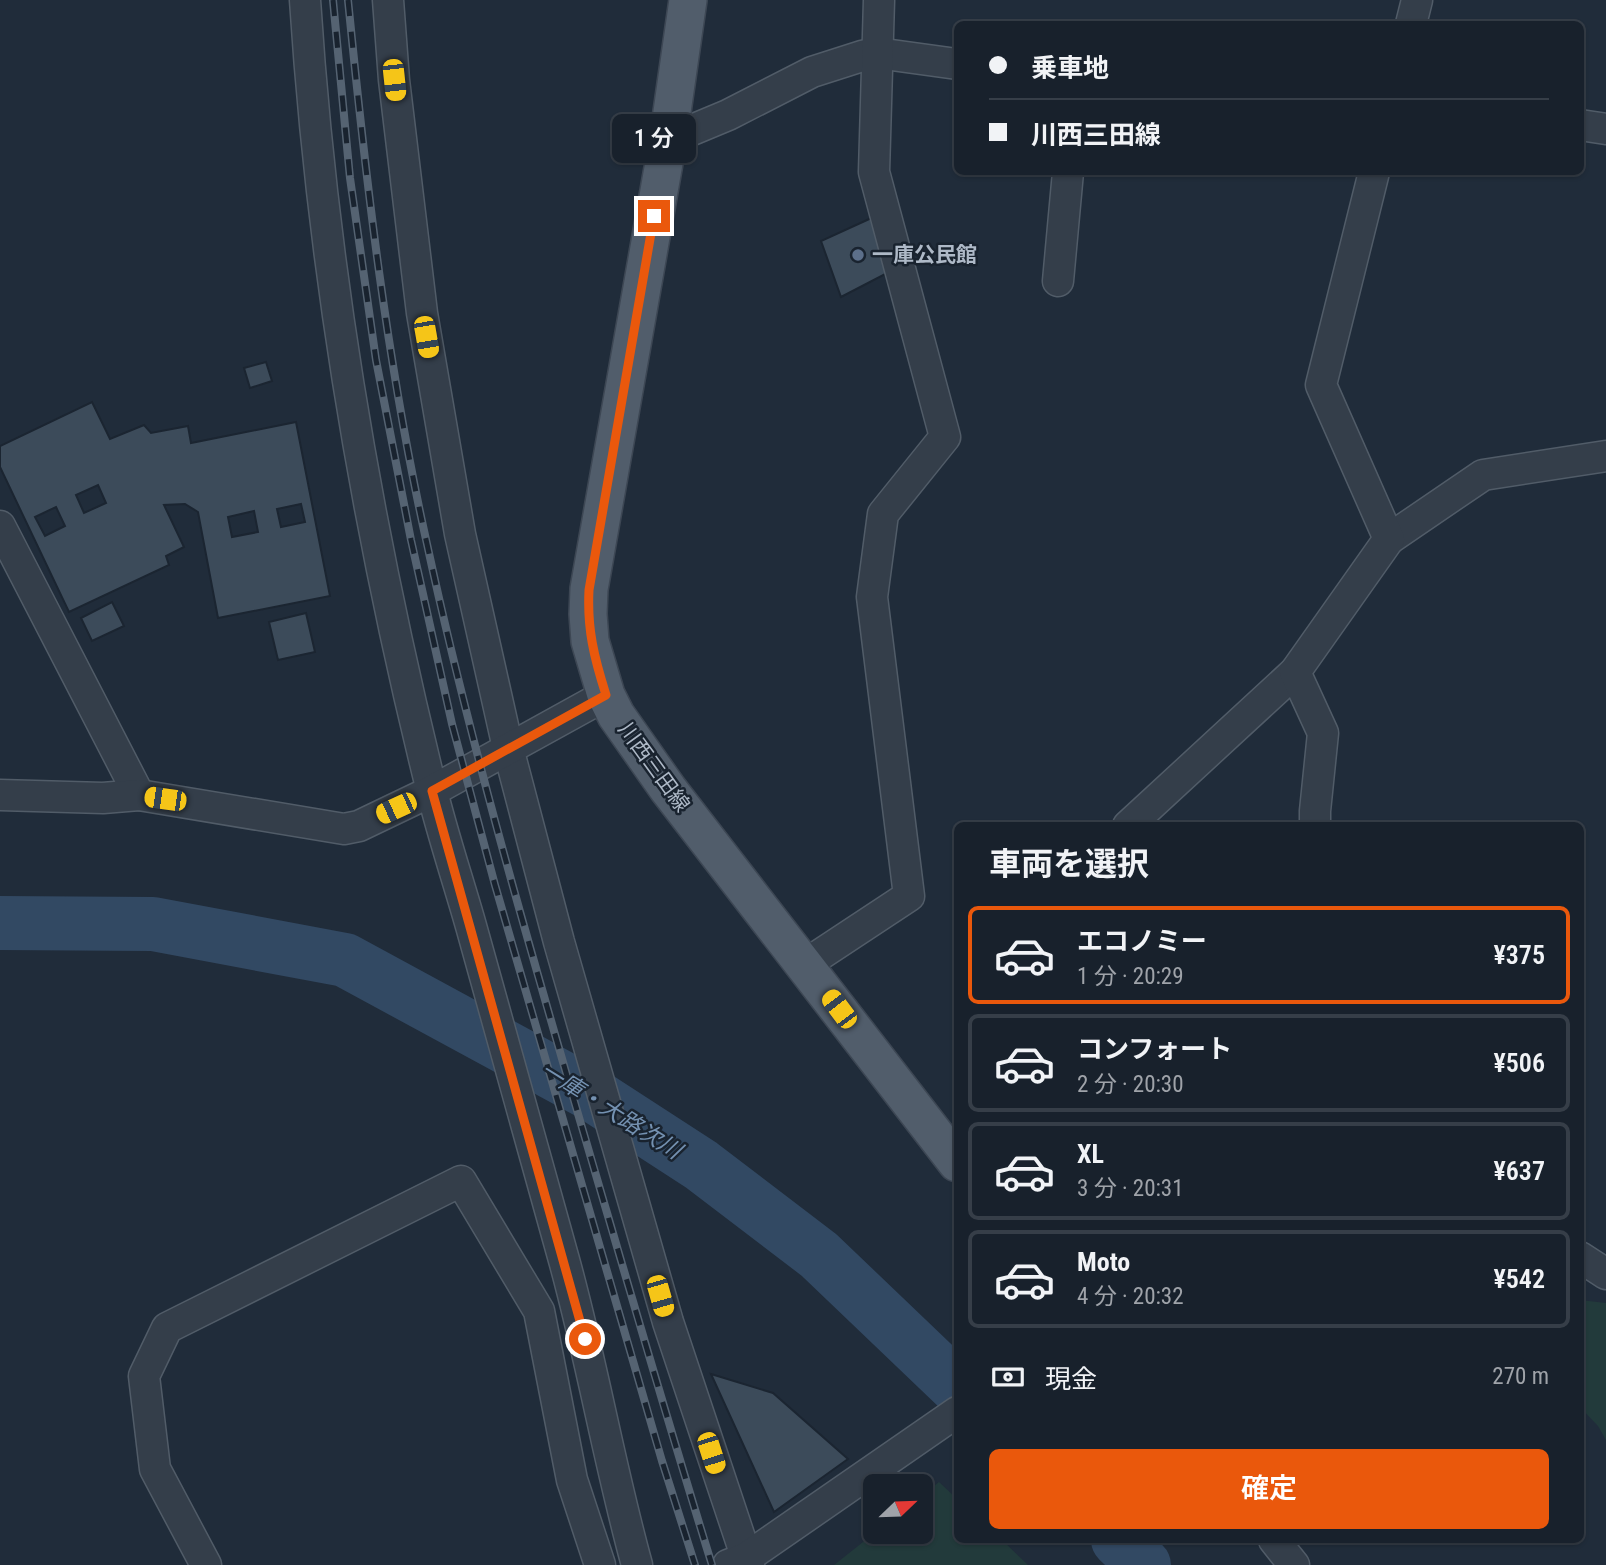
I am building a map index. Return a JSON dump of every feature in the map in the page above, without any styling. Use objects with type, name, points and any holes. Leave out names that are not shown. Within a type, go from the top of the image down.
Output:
[{"type":"main road","name":"川西三田線","points":[[688,0],[667,140],[589,590],[587,614],[590,641],[606,695],[616,715],[667,789],[806,964],[954,1159]]},
{"type":"street","points":[[305,0],[319,159],[345,364],[384,579],[432,791],[585,1339],[637,1565]]},
{"type":"street","points":[[388,0],[394,80],[422,313],[460,534],[508,748],[559,942],[668,1322],[741,1563],[954,1414]]},
{"type":"street","points":[[806,964],[909,896],[872,597],[883,514],[945,437],[874,172],[879,0]]},
{"type":"street","points":[[1412,21],[1417,0]]},
{"type":"street","points":[[667,140],[728,115],[812,72],[877,53],[954,64]]},
{"type":"street","points":[[1584,126],[1606,129]]},
{"type":"street","points":[[1058,281],[1068,175]]},
{"type":"street","points":[[1373,175],[1321,385],[1389,539]]},
{"type":"street","points":[[1132,822],[1295,672],[1389,539],[1483,475],[1606,456]]},
{"type":"street","points":[[0,526],[139,795]]},
{"type":"street","points":[[1295,672],[1323,733],[1315,822]]},
{"type":"street","points":[[0,795],[103,798],[139,795],[344,830],[359,826],[432,791],[606,695]]},
{"type":"street","points":[[206,1565],[155,1469],[144,1376],[167,1328],[461,1181],[539,1311],[572,1480],[600,1565]]},
{"type":"street","points":[[1584,1260],[1606,1274]]},
{"type":"street","points":[[1276,1543],[1294,1565]]},
{"type":"green space","points":[[1584,1300],[1606,1303],[1606,1440],[1598,1426],[1584,1411]]},
{"type":"green space","points":[[939,1482],[954,1496],[954,1543],[1005,1543],[1028,1565],[834,1565],[863,1542],[933,1544],[933,1487]]},
{"type":"building","name":"一庫公民館","points":[[878,215],[895,269],[841,297],[821,241]]},
{"type":"building","points":[[266,362],[272,381],[250,388],[244,368]]},
{"type":"building","points":[[92,402],[110,439],[144,425],[151,433],[188,426],[191,443],[296,422],[330,596],[218,618],[198,512],[185,504],[164,505],[184,547],[166,556],[169,565],[69,612],[0,467],[0,446]],"holes":[[[98,485],[106,503],[84,513],[76,495]],[[301,504],[305,522],[281,527],[277,509]],[[56,507],[65,526],[45,536],[35,517]],[[254,511],[258,532],[232,537],[228,517]]]},
{"type":"building","points":[[112,602],[124,626],[92,641],[81,618]]},
{"type":"building","points":[[306,613],[315,652],[278,660],[269,622]]},
{"type":"building","points":[[711,1374],[773,1393],[848,1459],[774,1512]]},
{"type":"waterway","name":"一庫・大路次川","points":[[0,923],[153,924],[345,960],[590,1093],[701,1165],[819,1255],[954,1384]]},
{"type":"waterway","name":"一庫・大路次川","points":[[1121,1543],[1144,1565]]},
{"type":"railway","points":[[333,0],[350,178],[376,360],[411,540],[452,724],[495,885],[662,1461],[695,1565]]},
{"type":"railway","points":[[348,0],[370,205],[389,341],[413,477],[443,615],[478,757],[536,967],[712,1565]]},
{"type":"place","name":"一庫公民館","points":[[858,255]]},
{"type":"route","points":[[585,1339],[432,791],[606,695],[590,641],[587,614],[589,590],[654,216]]}]
